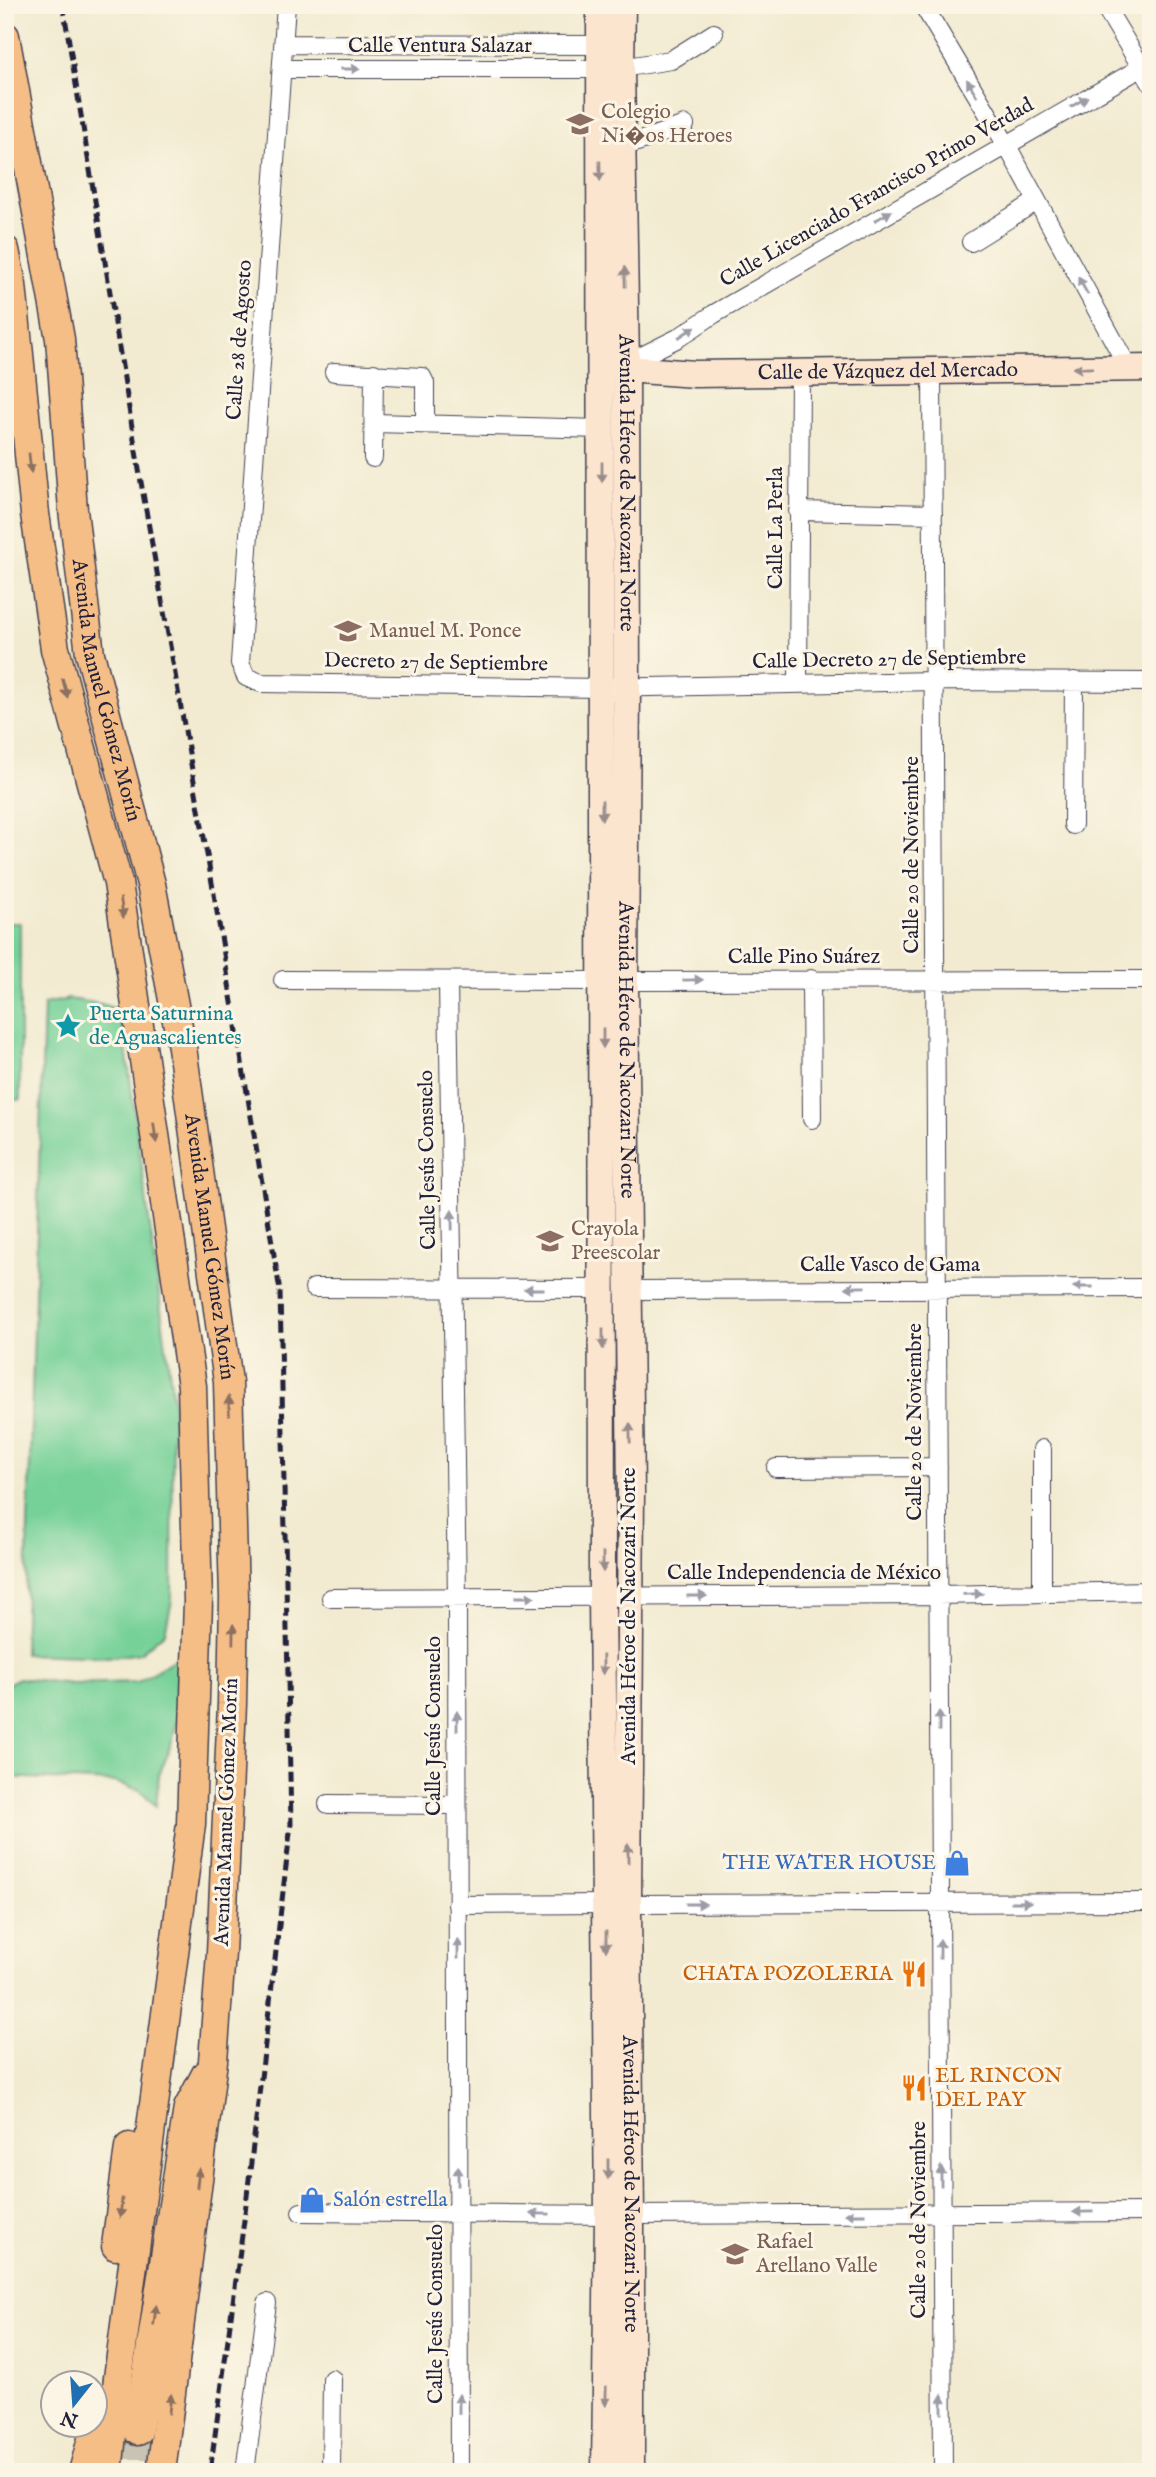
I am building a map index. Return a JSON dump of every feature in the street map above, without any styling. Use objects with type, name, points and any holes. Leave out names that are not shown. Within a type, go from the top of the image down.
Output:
[{"type":"main road","name":"Avenida Héroe de Nacozari Norte","points":[[600,5],[606,61],[624,147],[626,366],[614,687],[614,981],[603,1289],[616,1597],[620,2215],[631,2472]]},
{"type":"main road","name":"Avenida Héroe de Nacozari Norte","points":[[614,687],[589,429],[606,61],[622,5]]},
{"type":"main road","name":"Avenida Manuel Gómez Morín","points":[[5,36],[60,339],[72,510],[90,654],[151,884],[182,1047],[228,1382],[234,1598],[222,1939],[213,2061],[161,2472]]},
{"type":"main road","name":"Avenida Manuel Gómez Morín","points":[[5,250],[12,285],[34,500],[55,649],[118,883],[192,1386],[198,1601],[191,1824],[177,1930],[159,1947],[141,2131]]},
{"type":"main road","name":"Calle de Vázquez del Mercado","points":[[626,366],[695,374],[1139,367]]},
{"type":"main road","name":"Avenida Héroe de Nacozari Norte","points":[[614,981],[629,1290],[631,1492],[616,1597]]},
{"type":"main road","points":[[198,1601],[234,1598]]},
{"type":"main road","points":[[138,2431],[188,2108],[213,2061]]},
{"type":"main road","points":[[102,2368],[141,2131]]},
{"type":"main road","points":[[108,2472],[141,2131]]},
{"type":"main road","name":"Avenida Héroe de Nacozari Norte","points":[[605,2472],[620,2215]]},
{"type":"main road","points":[[104,2351],[117,2391],[108,2406]]},
{"type":"main road","points":[[83,2472],[92,2438]]},
{"type":"street","name":"Calle 28 de Agosto","points":[[246,677],[240,663],[286,5]]},
{"type":"street","points":[[923,5],[1037,201],[1139,367]]},
{"type":"street","points":[[1104,5],[1146,64],[1151,83]]},
{"type":"street","points":[[606,61],[671,60],[714,33]]},
{"type":"street","name":"Calle Ventura Salazar","points":[[284,44],[606,61]]},
{"type":"street","name":"Calle Ventura Salazar","points":[[282,69],[606,61]]},
{"type":"street","name":"Calle Licenciado Francisco Primo Verdad","points":[[626,366],[1146,64]]},
{"type":"street","points":[[624,147],[685,125]]},
{"type":"street","points":[[971,242],[1037,201]]},
{"type":"street","name":"Calle 20 de Noviembre","points":[[932,371],[943,2472]]},
{"type":"street","points":[[334,372],[422,377],[425,383],[425,424]]},
{"type":"street","points":[[373,458],[374,373]]},
{"type":"street","name":"Calle La Perla","points":[[798,684],[800,373]]},
{"type":"street","points":[[374,422],[589,429]]},
{"type":"street","points":[[798,511],[933,514]]},
{"type":"street","name":"Decreto 27 de Septiembre","points":[[246,677],[261,683],[614,687]]},
{"type":"street","name":"Calle Decreto 27 de Septiembre","points":[[614,687],[934,681],[1151,682]]},
{"type":"street","points":[[1073,825],[1074,681]]},
{"type":"street","points":[[811,979],[812,1119]]},
{"type":"street","name":"Calle Pino Suárez","points":[[283,980],[1151,980]]},
{"type":"street","name":"Calle Jesús Consuelo","points":[[449,981],[457,1598],[459,2472]]},
{"type":"street","points":[[314,1288],[603,1289]]},
{"type":"street","name":"Calle Vasco de Gama","points":[[629,1290],[1151,1288]]},
{"type":"street","points":[[1042,1449],[1042,1592]]},
{"type":"street","points":[[776,1468],[938,1466]]},
{"type":"street","name":"Calle Independencia de México","points":[[331,1598],[938,1595],[1151,1591]]},
{"type":"street","points":[[328,1804],[457,1805]]},
{"type":"street","points":[[457,1905],[1151,1902]]},
{"type":"street","points":[[301,2212],[620,2215],[1151,2212]]},
{"type":"street","points":[[245,2472],[267,2303]]},
{"type":"street","points":[[331,2472],[332,2379]]},
{"type":"green space","points":[[5,923],[20,923],[20,1100],[5,1100]]},
{"type":"green space","points":[[69,999],[102,1004],[121,1011],[173,1399],[172,1601],[165,1632],[140,1653],[113,1657],[24,1654],[44,1004]]},
{"type":"green space","points":[[177,1658],[178,1716],[172,1742],[159,1775],[156,1806],[140,1790],[114,1782],[5,1777],[5,1686],[18,1678],[72,1684],[137,1682]]},
{"type":"tunnel","points":[[138,2431],[138,2472]]},
{"type":"railway","points":[[63,5],[141,482],[214,894],[280,1291],[291,1824],[245,2213],[210,2472]]},
{"type":"place","name":"Colegio Ni�os Heroes","points":[[580,124]]},
{"type":"place","name":"Manuel M. Ponce","points":[[348,631]]},
{"type":"place","name":"Puerta Saturnina de Aguascalientes","points":[[68,1026]]},
{"type":"place","name":"Crayola Preescolar","points":[[550,1241]]},
{"type":"place","name":"THE WATER HOUSE","points":[[957,1863]]},
{"type":"place","name":"CHATA POZOLERIA","points":[[914,1974]]},
{"type":"place","name":"EL RINCON DEL PAY","points":[[914,2088]]},
{"type":"place","name":"Salón estrella","points":[[312,2200]]},
{"type":"place","name":"Rafael Arellano Valle","points":[[735,2254]]}]
